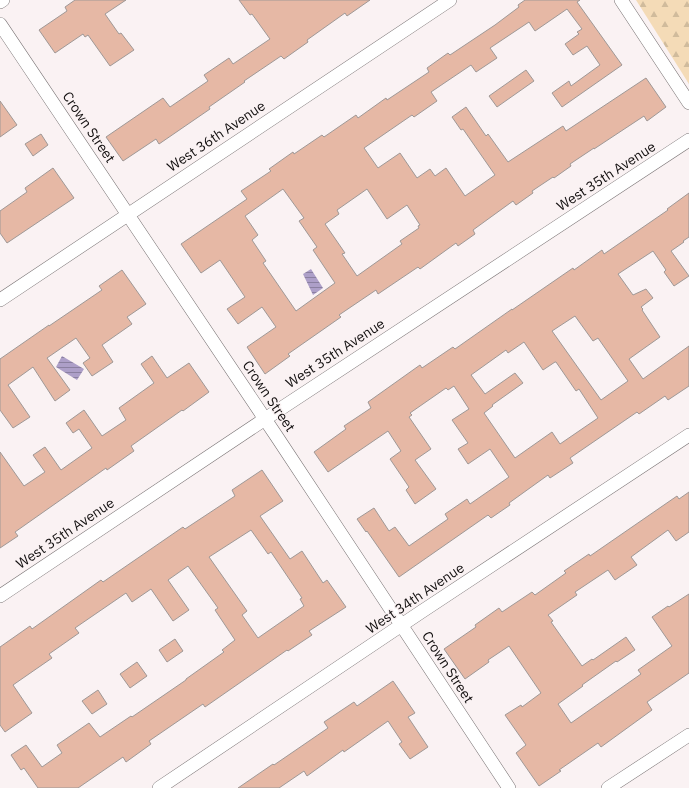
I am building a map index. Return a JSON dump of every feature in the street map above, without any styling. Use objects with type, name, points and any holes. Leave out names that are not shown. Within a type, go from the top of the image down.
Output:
[{"type":"street","name":"West 36th Avenue","points":[[0,300],[450,0]]},
{"type":"street","points":[[621,0],[689,104]]},
{"type":"street","name":"Crown Street","points":[[0,24],[265,419],[509,788]]},
{"type":"street","name":"West 35th Avenue","points":[[0,596],[265,419],[689,140]]},
{"type":"street","name":"West 34th Avenue","points":[[159,788],[689,435]]},
{"type":"street","points":[[608,788],[689,735]]},
{"type":"green space","points":[[636,0],[689,0],[689,84]]},
{"type":"shaded area","points":[[311,269],[323,288],[313,295],[303,274]]},
{"type":"shaded area","points":[[62,356],[84,369],[77,380],[56,367]]},
{"type":"building","points":[[75,0],[126,0],[105,14],[119,34],[121,33],[134,50],[110,66],[88,35],[85,37],[83,34],[55,53],[39,30],[67,11],[65,7]]},
{"type":"building","points":[[239,0],[370,0],[347,16],[345,13],[307,40],[308,42],[284,59],[281,56],[244,81],[245,82],[209,107],[210,109],[159,144],[156,139],[123,161],[106,137],[163,98],[170,107],[208,81],[204,75],[229,58],[233,64],[270,39],[252,14],[250,15]]},
{"type":"building","points":[[525,0],[580,0],[577,2],[622,65],[562,107],[552,93],[569,81],[571,86],[600,65],[587,46],[573,55],[565,44],[579,34],[577,32],[582,29],[567,9],[535,31],[529,22],[490,48],[497,58],[476,72],[471,65],[431,92],[437,101],[414,117],[412,115],[364,148],[378,168],[400,153],[417,178],[430,169],[435,176],[446,168],[465,196],[495,175],[463,129],[461,130],[452,117],[466,107],[486,136],[488,134],[508,162],[563,126],[566,131],[646,78],[666,107],[647,121],[644,116],[594,148],[570,164],[571,166],[554,178],[553,177],[532,191],[533,193],[516,205],[513,201],[473,230],[475,234],[458,246],[456,243],[420,269],[418,267],[378,294],[376,290],[339,315],[341,317],[288,354],[290,356],[265,374],[247,347],[276,327],[262,307],[238,324],[227,309],[245,297],[220,260],[201,273],[181,244],[247,199],[241,191],[271,171],[269,169],[293,152],[294,154],[322,135],[324,137],[356,115],[358,118],[386,98],[387,100],[429,72],[427,68],[448,53],[450,55],[495,25],[519,7],[518,5]],"holes":[[[283,189],[304,218],[299,221],[317,247],[313,250],[335,283],[296,311],[263,263],[266,261],[252,240],[258,235],[245,216]],[[367,189],[387,219],[407,205],[420,225],[418,226],[419,228],[400,241],[402,244],[357,276],[342,254],[345,253],[325,224],[339,214],[337,210]]]},
{"type":"building","points":[[526,70],[534,81],[497,107],[489,96]]},
{"type":"building","points":[[0,101],[17,125],[0,137]]},
{"type":"building","points":[[41,134],[48,145],[33,156],[25,144]]},
{"type":"building","points":[[53,168],[74,198],[7,243],[0,233],[0,211],[27,192],[25,188]]},
{"type":"building","points":[[689,193],[689,237],[671,251],[689,276],[674,286],[664,272],[666,270],[653,251],[618,274],[633,295],[646,289],[653,298],[641,307],[660,337],[629,359],[643,379],[689,346],[689,386],[668,400],[665,396],[639,414],[637,412],[570,458],[573,463],[550,478],[548,475],[509,503],[510,505],[491,518],[488,515],[399,577],[357,519],[374,508],[389,531],[395,527],[409,546],[448,519],[445,514],[467,499],[470,504],[509,477],[490,449],[468,464],[458,449],[468,443],[452,420],[469,409],[454,386],[448,390],[446,388],[410,413],[412,415],[409,417],[431,449],[415,460],[436,489],[415,504],[406,490],[409,487],[390,459],[401,451],[388,431],[328,472],[314,452],[346,429],[344,426],[371,408],[368,402],[420,365],[422,368],[453,347],[455,349],[573,268],[574,270],[602,250],[604,254],[668,210],[667,209]],"holes":[[[575,316],[593,341],[598,338],[628,381],[601,400],[552,331]],[[524,342],[543,370],[556,362],[576,391],[579,389],[598,418],[560,444],[552,432],[515,458],[484,413],[493,406],[492,405],[523,383],[515,373],[485,394],[471,375],[506,350],[508,353]]]},
{"type":"building","points":[[122,270],[146,304],[127,317],[132,324],[102,345],[113,362],[92,376],[83,363],[90,358],[76,338],[47,358],[70,390],[55,401],[33,367],[8,385],[30,417],[13,428],[0,410],[0,359],[102,290],[99,286]]},
{"type":"building","points":[[152,356],[167,378],[189,363],[209,392],[131,446],[134,451],[107,470],[106,468],[15,532],[18,536],[0,548],[0,452],[24,486],[45,472],[33,455],[45,447],[61,470],[92,448],[79,429],[73,433],[66,423],[84,410],[102,436],[126,420],[119,408],[154,383],[141,364]]},
{"type":"building","points":[[262,470],[283,501],[260,516],[290,559],[302,551],[323,583],[327,580],[346,607],[309,631],[312,635],[288,651],[287,650],[205,707],[203,704],[149,741],[151,744],[126,762],[123,757],[78,788],[38,788],[24,768],[21,770],[11,755],[26,745],[42,767],[62,753],[57,745],[89,723],[100,737],[186,680],[224,652],[222,650],[235,640],[215,610],[218,608],[188,566],[168,580],[189,610],[173,621],[151,589],[132,602],[126,593],[75,628],[79,633],[49,654],[52,658],[13,685],[32,713],[5,732],[0,725],[0,647],[30,626],[32,629],[101,580],[103,582],[183,527],[185,529],[235,496],[232,490]],"holes":[[[251,530],[268,554],[271,552],[302,598],[300,599],[304,606],[258,638],[242,615],[247,611],[209,557]]]},
{"type":"building","points":[[689,492],[689,532],[676,541],[668,530],[631,557],[637,565],[615,580],[608,570],[575,592],[577,595],[548,615],[553,621],[551,622],[582,666],[626,637],[635,650],[617,662],[616,661],[558,704],[571,723],[641,674],[638,670],[672,646],[652,617],[689,594],[689,673],[647,702],[652,710],[601,747],[598,743],[539,786],[516,753],[526,745],[505,715],[521,705],[522,707],[541,693],[509,646],[488,660],[489,662],[465,679],[444,649],[476,627],[475,625],[499,608],[502,612],[532,592],[535,595],[566,573],[564,571],[589,554],[590,556],[677,496],[679,499]]},
{"type":"building","points":[[175,639],[183,651],[167,662],[159,650]]},
{"type":"building","points":[[137,662],[147,676],[130,688],[120,674]]},
{"type":"building","points":[[393,681],[415,713],[408,717],[428,747],[410,759],[399,744],[402,742],[388,721],[344,752],[343,750],[307,776],[304,771],[279,788],[238,788],[328,728],[324,722],[354,702],[357,706]]},
{"type":"building","points":[[98,690],[107,704],[92,714],[82,701]]}]
